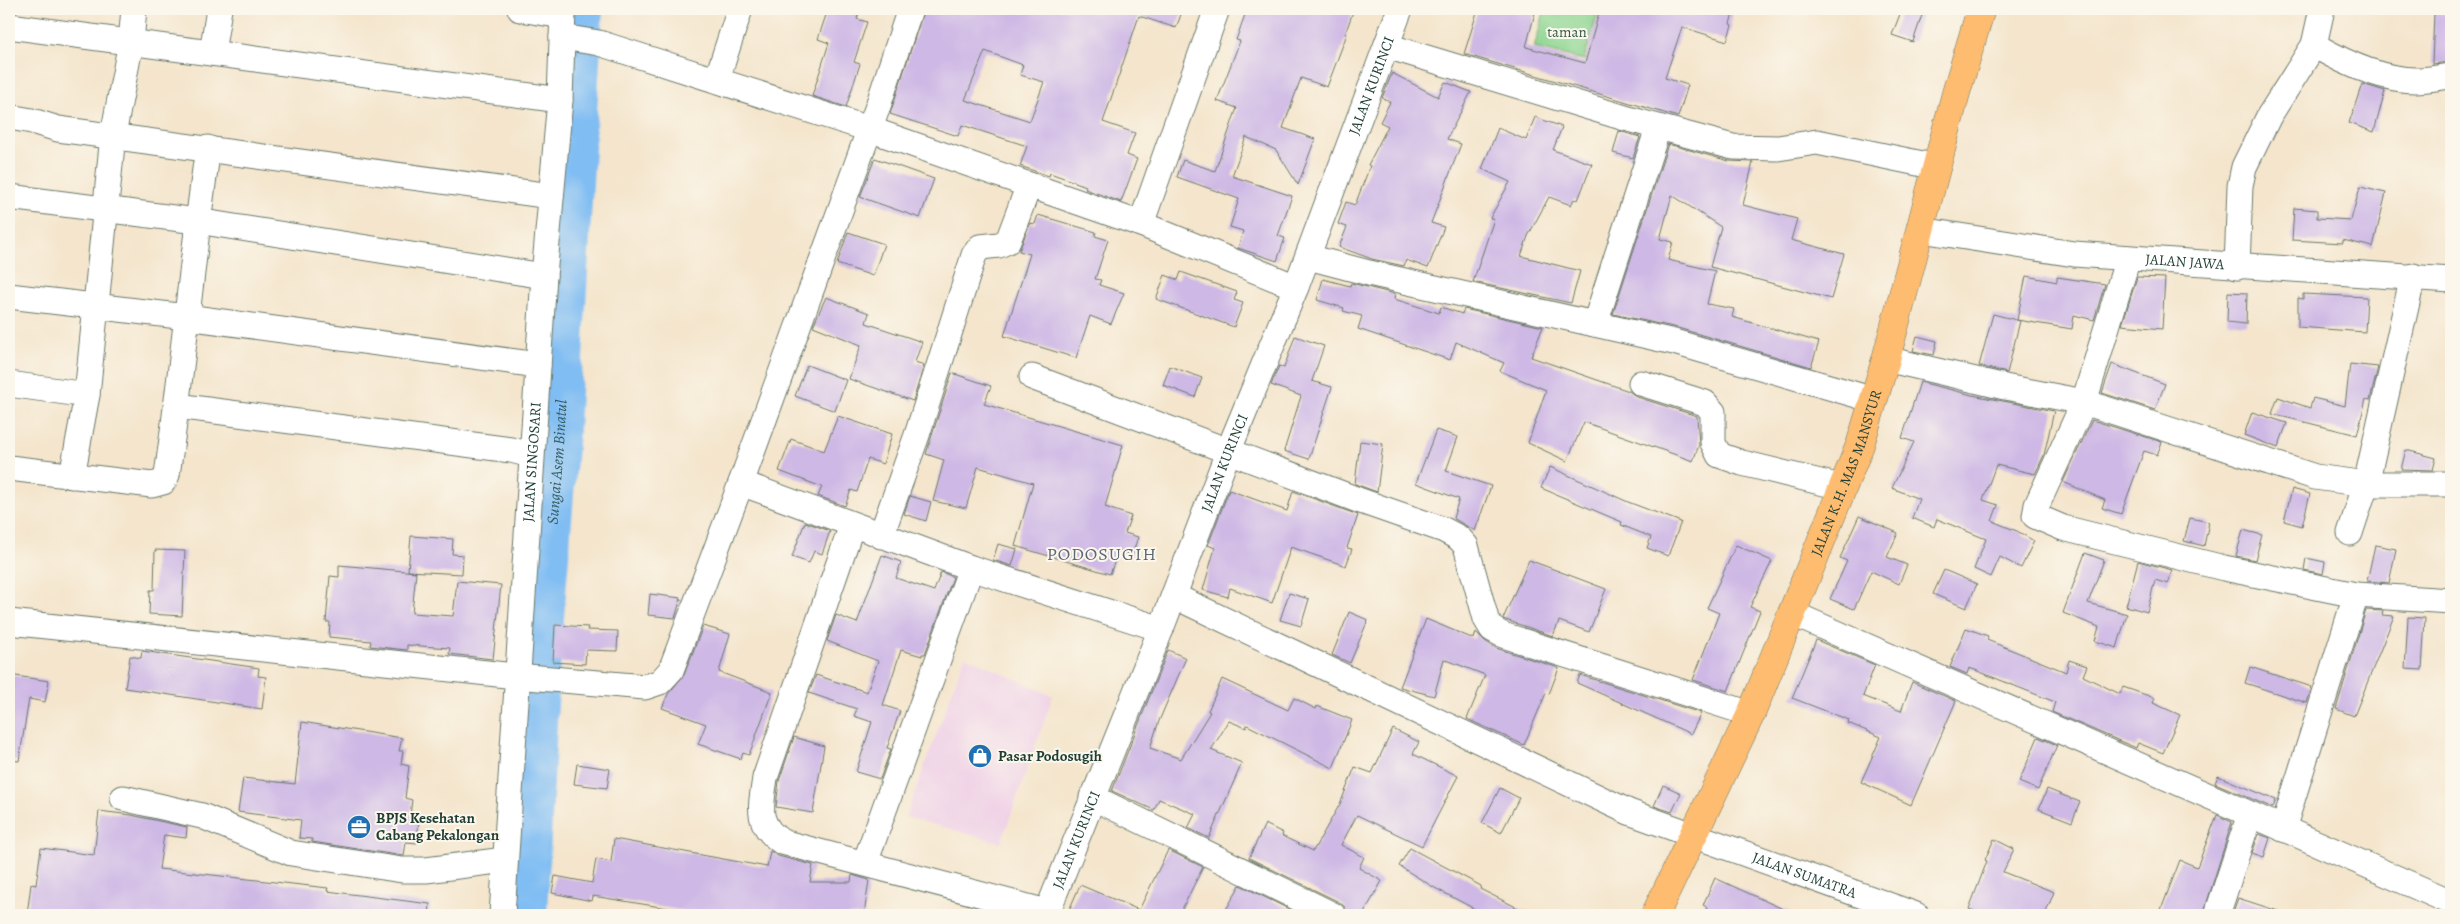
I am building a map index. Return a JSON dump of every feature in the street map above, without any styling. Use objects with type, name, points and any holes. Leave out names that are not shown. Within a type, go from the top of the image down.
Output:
[{"type":"highway","name":"JALAN K.H. MAS MANSYUR","points":[[1655,915],[1694,836],[1715,786],[1752,714],[1841,487],[1860,444],[1886,359],[1921,230],[1978,9]]},
{"type":"street","points":[[72,476],[87,394],[94,307],[113,135],[131,42],[134,9]]},
{"type":"street","points":[[212,53],[219,9]]},
{"type":"street","points":[[520,9],[717,79],[869,129],[1141,224],[1296,287]]},
{"type":"street","points":[[717,79],[740,9]]},
{"type":"street","points":[[9,622],[520,676],[645,687],[660,682],[671,670],[741,482],[869,129],[910,9]]},
{"type":"street","points":[[1141,224],[1217,9]]},
{"type":"street","name":"JALAN KURINCI","points":[[1046,914],[1174,596],[1228,452],[1308,257],[1400,9]]},
{"type":"street","points":[[2237,267],[2240,186],[2244,167],[2270,116],[2314,45],[2322,9]]},
{"type":"street","points":[[9,26],[560,100]]},
{"type":"street","name":"JALAN SINGOSARI","points":[[502,915],[504,860],[520,676],[531,495],[531,455],[544,276],[560,100],[572,28]]},
{"type":"street","points":[[2314,45],[2328,54],[2381,74],[2416,80],[2451,76]]},
{"type":"street","points":[[1387,46],[1658,128],[1733,147],[1778,148],[1817,142],[1937,168]]},
{"type":"street","points":[[9,117],[32,121],[58,129],[551,196]]},
{"type":"street","points":[[1595,324],[1658,128]]},
{"type":"street","points":[[9,468],[152,485],[163,482],[166,475],[177,406],[197,221],[208,148]]},
{"type":"street","points":[[881,536],[918,435],[974,255],[980,247],[999,245],[1008,241],[1029,185]]},
{"type":"street","points":[[9,198],[197,221],[544,276]]},
{"type":"street","name":"JALAN JAWA","points":[[1921,230],[2074,254],[2237,267],[2337,270],[2451,280]]},
{"type":"street","points":[[1308,257],[1379,276],[1674,342],[1874,400]]},
{"type":"street","points":[[2128,258],[2084,402],[2034,512],[2039,519],[2063,528],[2224,568],[2356,595],[2451,601]]},
{"type":"street","points":[[2350,533],[2366,484],[2413,276]]},
{"type":"street","points":[[9,296],[187,317],[538,365]]},
{"type":"street","points":[[1886,359],[2024,391],[2084,402],[2315,477],[2366,484],[2451,484]]},
{"type":"street","points":[[1032,377],[1228,452],[1444,530],[1458,538],[1466,546],[1486,619],[1492,629],[1502,635],[1752,714]]},
{"type":"street","points":[[1641,383],[1705,403],[1713,412],[1714,443],[1719,455],[1742,463],[1841,487]]},
{"type":"street","points":[[9,384],[87,394]]},
{"type":"street","points":[[177,406],[501,449],[531,455]]},
{"type":"street","points":[[741,482],[881,536],[971,568],[1161,629]]},
{"type":"street","points":[[852,525],[765,778],[761,808],[762,820],[770,834],[782,842],[865,863],[1046,914]]},
{"type":"street","points":[[865,863],[939,663],[971,568]]},
{"type":"street","points":[[2283,829],[2356,595]]},
{"type":"street","name":"JALAN SUMATRA","points":[[1174,596],[1629,812],[1916,915]]},
{"type":"street","points":[[1791,613],[2451,902]]},
{"type":"street","points":[[1092,797],[1333,915]]},
{"type":"street","points":[[123,798],[202,816],[291,853],[402,870],[426,870],[504,860]]},
{"type":"street","points":[[2217,915],[2250,814]]},
{"type":"shaded area","name":"Pasar Podosugih","points":[[965,656],[1053,696],[1001,843],[906,817]]},
{"type":"green space","name":"taman","points":[[1545,9],[1599,9],[1584,60],[1534,48]]},
{"type":"building","points":[[828,9],[860,9],[857,19],[867,22],[854,62],[860,64],[846,107],[812,96],[829,43],[818,39]]},
{"type":"building","points":[[924,9],[1183,9],[1176,28],[1139,16],[1103,122],[1135,133],[1127,155],[1137,159],[1121,202],[1085,189],[1086,186],[1050,173],[1049,176],[1020,166],[1027,146],[962,125],[958,136],[890,114]],"holes":[[[985,51],[1023,65],[1020,75],[1044,82],[1030,121],[965,100]]]},
{"type":"building","points":[[1247,9],[1354,9],[1345,34],[1347,34],[1327,87],[1301,78],[1283,128],[1315,139],[1298,185],[1276,150],[1246,137],[1232,176],[1292,196],[1278,236],[1285,238],[1277,261],[1238,248],[1243,231],[1230,227],[1239,199],[1177,177],[1183,160],[1215,171],[1237,108],[1217,101],[1240,41],[1236,40]]},
{"type":"building","points":[[1478,9],[1536,9],[1526,47],[1585,63],[1600,9],[1734,9],[1727,41],[1682,27],[1665,78],[1688,85],[1678,117],[1464,54]]},
{"type":"building","points":[[1902,9],[1924,9],[1913,42],[1892,35]]},
{"type":"building","points":[[2434,13],[2451,14],[2450,62],[2432,64]]},
{"type":"building","points":[[1392,73],[1438,97],[1445,82],[1471,92],[1447,139],[1461,144],[1431,223],[1444,227],[1428,268],[1406,260],[1404,266],[1372,259],[1339,247],[1347,227],[1338,224],[1346,202],[1355,205],[1370,166],[1368,165],[1388,126],[1380,122],[1390,102],[1382,98]]},
{"type":"building","points":[[2362,84],[2385,91],[2374,132],[2349,123]]},
{"type":"building","points":[[1535,117],[1562,127],[1553,150],[1592,164],[1578,200],[1574,199],[1571,205],[1549,197],[1528,236],[1521,256],[1580,271],[1571,303],[1473,282],[1494,219],[1490,218],[1510,182],[1482,169],[1498,128],[1526,140]]},
{"type":"building","points":[[1619,131],[1640,137],[1633,158],[1613,153]]},
{"type":"building","points":[[1668,144],[1729,161],[1753,162],[1743,205],[1797,219],[1791,240],[1844,254],[1831,299],[1710,267],[1721,227],[1672,195],[1660,239],[1673,242],[1668,260],[1715,271],[1707,304],[1734,309],[1732,317],[1819,342],[1811,367],[1678,328],[1613,314]]},
{"type":"building","points":[[875,158],[934,179],[920,218],[860,197]]},
{"type":"building","points":[[2360,187],[2386,193],[2373,247],[2343,240],[2343,243],[2292,240],[2294,208],[2317,210],[2317,218],[2351,220]]},
{"type":"building","points":[[1038,215],[1096,232],[1095,236],[1108,240],[1095,279],[1101,280],[1099,285],[1124,293],[1111,324],[1090,316],[1076,358],[1004,336],[1030,254],[1019,251],[1030,223],[1035,224]]},
{"type":"building","points":[[848,232],[884,244],[873,276],[837,264]]},
{"type":"building","points":[[1181,272],[1237,292],[1234,300],[1243,303],[1234,327],[1156,299],[1165,275],[1178,280]]},
{"type":"building","points":[[2026,276],[2057,282],[2057,277],[2105,284],[2094,320],[2074,315],[2072,329],[2017,320]]},
{"type":"building","points":[[2137,277],[2165,278],[2162,329],[2122,325]]},
{"type":"building","points":[[1323,279],[1350,286],[1351,283],[1395,294],[1394,299],[1439,313],[1441,307],[1462,314],[1464,309],[1543,327],[1531,357],[1629,391],[1637,397],[1697,416],[1699,445],[1693,461],[1584,422],[1567,461],[1528,443],[1546,390],[1500,371],[1504,363],[1456,342],[1450,360],[1358,329],[1362,316],[1343,311],[1344,308],[1317,300]]},
{"type":"building","points":[[2228,292],[2247,293],[2246,324],[2227,322]]},
{"type":"building","points":[[2303,294],[2367,297],[2365,332],[2298,327],[2298,298],[2303,299]]},
{"type":"building","points":[[826,297],[869,313],[866,323],[922,342],[915,362],[924,365],[913,401],[849,379],[861,345],[813,326]]},
{"type":"building","points":[[1993,314],[2020,321],[2007,373],[1979,366]]},
{"type":"building","points":[[1295,336],[1324,346],[1312,381],[1332,387],[1309,459],[1284,451],[1301,396],[1271,385],[1279,366],[1284,368]]},
{"type":"building","points":[[1917,336],[1937,341],[1934,355],[1913,351]]},
{"type":"building","points":[[2112,364],[2165,384],[2155,410],[2102,393]]},
{"type":"building","points":[[2350,364],[2378,367],[2370,400],[2366,399],[2357,435],[2272,414],[2278,397],[2310,408],[2313,398],[2345,406]]},
{"type":"building","points":[[807,365],[846,380],[835,411],[795,396]]},
{"type":"building","points":[[1170,366],[1202,378],[1195,397],[1163,385]]},
{"type":"building","points":[[952,373],[991,386],[984,404],[1123,445],[1105,507],[1131,516],[1125,533],[1138,537],[1132,555],[1119,550],[1110,574],[1015,546],[1033,483],[978,467],[966,508],[933,501],[944,460],[926,454]]},
{"type":"building","points":[[1920,382],[1972,395],[2054,411],[2044,455],[2035,474],[1996,465],[1983,500],[1998,505],[1992,521],[2017,531],[2034,541],[2021,568],[2000,557],[1991,577],[1974,569],[1986,539],[1937,519],[1934,527],[1912,518],[1919,499],[1892,488],[1914,442],[1902,438]]},
{"type":"building","points":[[2252,412],[2287,423],[2278,448],[2244,435]]},
{"type":"building","points":[[838,416],[892,434],[883,464],[868,459],[857,492],[851,490],[845,506],[818,496],[822,487],[779,471],[791,439],[824,451]]},
{"type":"building","points":[[2092,420],[2162,442],[2157,455],[2144,451],[2121,514],[2102,508],[2105,500],[2063,482]]},
{"type":"building","points":[[1436,430],[1458,437],[1446,471],[1491,486],[1475,531],[1453,518],[1459,499],[1416,483]]},
{"type":"building","points":[[1360,441],[1383,444],[1377,492],[1355,484]]},
{"type":"building","points":[[2406,450],[2436,458],[2433,470],[2401,469]]},
{"type":"building","points":[[1550,467],[1628,502],[1681,522],[1668,556],[1647,548],[1651,537],[1621,525],[1622,522],[1541,488]]},
{"type":"building","points":[[2292,489],[2310,494],[2302,526],[2284,521]]},
{"type":"building","points":[[1229,490],[1287,511],[1293,491],[1358,515],[1347,548],[1352,549],[1346,566],[1291,547],[1272,603],[1230,588],[1228,597],[1203,590],[1215,548],[1208,545]]},
{"type":"building","points":[[910,496],[931,502],[926,521],[904,514]]},
{"type":"building","points":[[1859,516],[1898,533],[1887,557],[1907,565],[1899,584],[1871,571],[1854,609],[1830,599],[1847,561],[1840,558]]},
{"type":"building","points":[[2190,518],[2209,522],[2204,546],[2184,541]]},
{"type":"building","points":[[805,522],[830,531],[822,554],[814,551],[809,563],[792,557]]},
{"type":"building","points":[[2243,530],[2262,535],[2255,560],[2236,556]]},
{"type":"building","points":[[411,536],[453,539],[452,554],[463,555],[462,574],[408,571]]},
{"type":"building","points":[[998,544],[1017,549],[1012,566],[993,560]]},
{"type":"building","points":[[1736,545],[1772,561],[1750,607],[1760,611],[1728,691],[1693,680],[1719,613],[1707,608]]},
{"type":"building","points":[[2375,545],[2396,549],[2389,583],[2367,581]]},
{"type":"building","points":[[155,550],[185,551],[182,616],[149,614],[150,590],[154,590]]},
{"type":"building","points":[[2085,553],[2104,560],[2088,603],[2127,614],[2117,648],[2095,641],[2099,627],[2063,613]]},
{"type":"building","points":[[882,555],[901,562],[896,578],[934,591],[941,572],[953,577],[925,654],[922,654],[922,656],[901,650],[883,705],[900,711],[887,748],[891,749],[880,779],[856,772],[872,722],[854,716],[857,709],[809,693],[816,675],[867,692],[878,661],[827,641],[836,615],[857,623]]},
{"type":"building","points":[[2306,558],[2325,562],[2323,574],[2304,570]]},
{"type":"building","points":[[1529,560],[1606,589],[1589,632],[1559,621],[1553,636],[1503,619]]},
{"type":"building","points":[[2138,561],[2172,570],[2168,584],[2155,580],[2147,612],[2126,606]]},
{"type":"building","points":[[339,565],[416,572],[412,613],[453,616],[457,581],[501,585],[493,659],[449,654],[450,648],[407,645],[407,650],[370,646],[371,641],[329,637],[330,622],[326,622],[330,576],[339,577]]},
{"type":"building","points":[[1944,570],[1977,584],[1966,608],[1933,594]]},
{"type":"building","points":[[1289,593],[1309,599],[1301,626],[1280,620]]},
{"type":"building","points":[[650,594],[681,598],[675,618],[648,615]]},
{"type":"building","points":[[2366,610],[2383,611],[2382,615],[2394,616],[2354,716],[2336,709]]},
{"type":"building","points":[[1349,612],[1368,620],[1350,663],[1332,655]]},
{"type":"building","points":[[2408,617],[2425,618],[2422,670],[2405,669]]},
{"type":"building","points":[[1426,619],[1474,639],[1476,632],[1496,648],[1559,668],[1549,694],[1546,693],[1524,745],[1467,719],[1485,675],[1444,659],[1434,696],[1400,687]]},
{"type":"building","points":[[555,625],[588,627],[587,630],[618,631],[617,651],[586,650],[585,664],[553,662]]},
{"type":"building","points":[[703,626],[730,634],[719,672],[772,692],[749,755],[743,753],[741,759],[698,744],[706,724],[662,708],[668,694],[684,675]]},
{"type":"building","points":[[1966,628],[1988,636],[1987,640],[2066,672],[2069,660],[2087,666],[2083,676],[2120,694],[2123,687],[2155,698],[2153,703],[2180,715],[2163,753],[2138,743],[2136,748],[2052,712],[2055,702],[1969,668],[1967,674],[1950,667]]},
{"type":"building","points":[[1816,640],[1875,665],[1863,696],[1901,711],[1912,682],[1956,701],[1911,805],[1861,782],[1881,737],[1848,723],[1849,720],[1792,698]]},
{"type":"building","points":[[1168,650],[1186,658],[1159,721],[1150,748],[1181,759],[1210,712],[1208,711],[1222,679],[1288,710],[1294,698],[1316,709],[1317,706],[1352,720],[1333,768],[1247,725],[1246,728],[1229,721],[1211,750],[1242,763],[1209,838],[1188,828],[1195,814],[1159,799],[1154,810],[1112,791]]},
{"type":"building","points":[[142,651],[259,668],[258,676],[266,677],[262,709],[125,688],[130,656],[141,658]]},
{"type":"building","points":[[2250,667],[2312,687],[2307,703],[2245,683]]},
{"type":"building","points":[[9,675],[49,681],[45,702],[29,699],[19,761],[9,760]]},
{"type":"building","points":[[1580,675],[1701,713],[1691,734],[1577,683]]},
{"type":"building","points":[[302,722],[402,738],[399,751],[403,751],[401,764],[409,766],[405,798],[412,800],[410,816],[419,817],[417,843],[406,842],[404,856],[312,842],[312,839],[299,838],[301,820],[238,812],[243,778],[295,784]]},
{"type":"building","points":[[1393,729],[1419,742],[1413,754],[1458,776],[1422,846],[1357,815],[1341,845],[1364,857],[1359,868],[1382,881],[1363,915],[1347,915],[1345,907],[1339,902],[1249,858],[1265,824],[1283,833],[1282,836],[1313,851],[1340,804],[1355,767],[1372,773]]},
{"type":"building","points":[[794,737],[824,746],[813,813],[776,807],[779,781]]},
{"type":"building","points":[[2038,737],[2057,745],[2038,790],[2019,782]]},
{"type":"building","points":[[577,764],[610,769],[607,788],[574,784]]},
{"type":"building","points":[[2218,776],[2276,800],[2273,808],[2215,783]]},
{"type":"building","points":[[1663,785],[1681,793],[1672,812],[1654,806]]},
{"type":"building","points":[[1500,788],[1519,798],[1501,833],[1482,823]]},
{"type":"building","points":[[2047,789],[2080,802],[2072,822],[2039,809]]},
{"type":"building","points":[[99,811],[131,815],[187,827],[186,838],[164,835],[159,869],[328,888],[327,891],[430,904],[429,915],[27,915],[31,884],[36,885],[41,848],[94,855]]},
{"type":"building","points":[[2217,815],[2232,822],[2203,915],[2159,915],[2180,860],[2197,867]]},
{"type":"building","points":[[2259,834],[2270,838],[2264,857],[2252,853]]},
{"type":"building","points":[[614,839],[767,867],[770,851],[778,856],[813,865],[810,882],[851,882],[852,875],[869,880],[864,915],[710,915],[593,896],[592,901],[552,893],[555,876],[592,883],[596,859],[611,862]]},
{"type":"building","points":[[1994,839],[2014,849],[2003,872],[2054,892],[2045,915],[1985,915],[1969,909]]},
{"type":"building","points":[[1410,848],[1481,886],[1480,889],[1532,915],[1486,915],[1435,888],[1399,866]]},
{"type":"building","points":[[1168,850],[1203,867],[1179,915],[1067,915],[1080,885],[1139,910]]},
{"type":"building","points":[[1715,878],[1796,915],[1704,915],[1707,907],[1703,905]]},
{"type":"building","points":[[1240,885],[1301,915],[1223,915]]},
{"type":"building","points":[[2238,898],[2278,911],[2278,915],[2232,915]]},
{"type":"waterway","name":"Sungai Asem Binatul","points":[[527,915],[540,667],[558,446],[583,9]]},
{"type":"place","name":"Pasar Podosugih","points":[[980,756]]},
{"type":"place","name":"BPJS Kesehatan Cabang Pekalongan","points":[[359,827]]},
{"type":"district","name":"PODOSUGIH","points":[[1102,554]]}]
